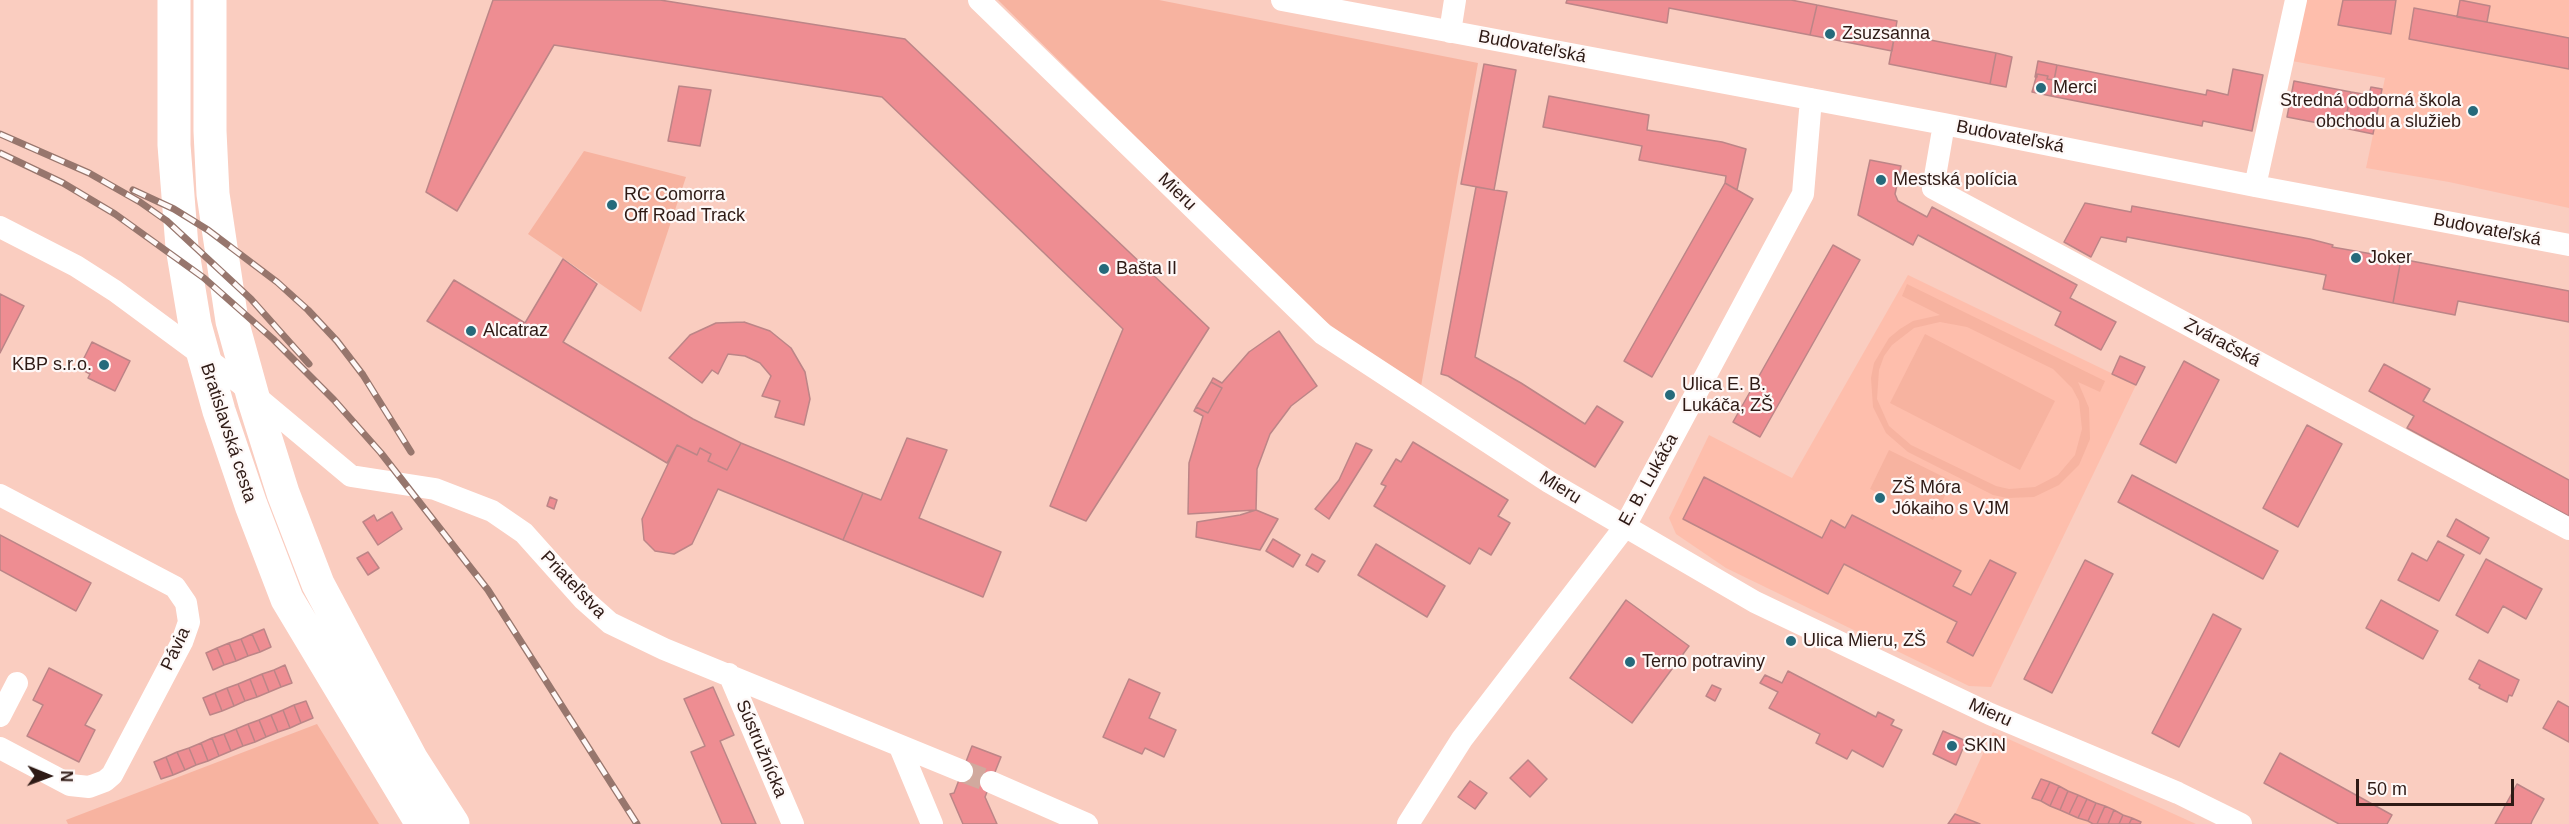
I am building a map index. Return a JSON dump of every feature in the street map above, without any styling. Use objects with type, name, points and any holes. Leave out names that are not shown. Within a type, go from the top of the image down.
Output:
[{"type":"main road","name":"Bratislavská cesta","points":[[174,0],[174,145],[182,247],[195,325],[219,411],[250,505],[287,599],[422,824]]},
{"type":"main road","name":"Bratislavská cesta","points":[[210,0],[210,131],[213,194],[232,321],[255,404],[283,493],[318,584],[412,760],[453,824]]},
{"type":"street","name":"Mieru","points":[[979,0],[1323,334],[1549,482],[1624,528],[1765,608],[1990,714],[2178,793],[2241,824]]},
{"type":"street","name":"Budovateľská","points":[[1282,0],[1944,124],[2569,245]]},
{"type":"street","points":[[1450,32],[1455,0]]},
{"type":"street","points":[[2256,186],[2296,0]]},
{"type":"street","name":"E. B. Lukáča","points":[[1408,824],[1462,739],[1624,528],[1803,194],[1811,99]]},
{"type":"street","name":"Zváračská","points":[[1944,124],[1933,188],[2569,528]]},
{"type":"street","name":"Priateľstva","points":[[0,227],[76,266],[115,291],[241,384],[351,476],[435,489],[492,511],[524,533],[583,599],[610,623],[664,650],[729,674],[962,771]]},
{"type":"street","name":"Pávia","points":[[0,495],[175,587],[186,603],[189,622],[187,632],[112,775],[105,781],[89,787],[70,785],[0,748]]},
{"type":"street","name":"Sústružnícka","points":[[729,674],[793,824]]},
{"type":"street","points":[[0,716],[16,683]]},
{"type":"street","points":[[900,747],[932,824]]},
{"type":"street","points":[[991,782],[1088,824]]},
{"type":"shaded area","points":[[998,0],[1159,0],[1478,63],[1420,392],[1310,310]]},
{"type":"shaded area","name":"Stredná odborná škola obchodu a služieb","points":[[2305,0],[2569,0],[2569,208],[2449,182],[2366,168],[2385,78],[2292,61]]},
{"type":"shaded area","name":"RC Comorra Off Road Track","points":[[584,151],[686,177],[641,312],[528,234]]},
{"type":"shaded area","name":"ZŠ Móra Jókaiho s VJM","points":[[1908,275],[2136,385],[1991,687],[1969,686],[1726,568],[1676,534],[1669,518],[1709,435],[1792,478]]},
{"type":"shaded area","points":[[1907,284],[2105,381],[2100,392],[2078,382],[2089,408],[2090,439],[2079,465],[2059,485],[2034,497],[2007,498],[1993,495],[1908,452],[1886,433],[1873,407],[1871,378],[1874,363],[1889,338],[1900,329],[1913,321],[1940,315],[1902,296]],"holes":[[[1940,322],[1967,327],[2053,369],[2072,388],[2079,401],[2082,429],[2075,455],[2058,475],[2035,487],[2009,489],[1996,486],[1911,445],[1889,426],[1877,399],[1879,370],[1884,356],[1892,345],[1914,328]]]},
{"type":"shaded area","points":[[1925,334],[2055,401],[2020,470],[1890,403]]},
{"type":"shaded area","points":[[1889,450],[1952,481],[1933,520],[1870,489]]},
{"type":"shaded area","points":[[317,724],[379,824],[68,824],[66,820]]},
{"type":"shaded area","points":[[1993,732],[2196,824],[1980,824],[1955,814]]},
{"type":"building","name":"Bašta II","points":[[493,0],[660,0],[905,39],[1209,328],[1086,521],[1050,506],[1123,329],[882,97],[554,45],[457,211],[426,192]]},
{"type":"building","points":[[1567,0],[1791,0],[1817,5],[1810,35],[1669,8],[1667,23],[1566,3]]},
{"type":"building","points":[[2343,0],[2396,0],[2391,34],[2338,25]]},
{"type":"building","points":[[2460,0],[2490,6],[2487,22],[2457,17]]},
{"type":"building","points":[[1817,5],[1897,21],[1892,51],[1810,35]]},
{"type":"building","points":[[2414,8],[2569,38],[2569,69],[2409,39]]},
{"type":"building","points":[[1895,33],[1996,53],[1990,84],[1889,64]]},
{"type":"building","points":[[1996,53],[2012,57],[2006,87],[1990,84]]},
{"type":"building","points":[[2038,61],[2057,65],[2054,80],[2037,74],[2035,77]]},
{"type":"building","points":[[1484,64],[1516,70],[1494,190],[1461,184]]},
{"type":"building","points":[[2057,65],[2206,95],[2207,90],[2228,95],[2233,69],[2263,75],[2252,131],[2203,121],[2202,126],[2051,96]]},
{"type":"building","points":[[2037,74],[2054,80],[2051,96],[2032,92]]},
{"type":"building","points":[[2294,81],[2351,92],[2344,128],[2287,117]]},
{"type":"building","points":[[679,86],[711,90],[700,146],[668,141]]},
{"type":"building","points":[[2371,87],[2382,89],[2373,134],[2344,128],[2351,92],[2369,95]]},
{"type":"building","points":[[1549,96],[1649,115],[1647,130],[1722,142],[1746,149],[1737,190],[1725,183],[1726,176],[1639,160],[1642,146],[1543,127]]},
{"type":"building","points":[[1870,160],[1901,166],[1895,194],[1898,201],[1927,217],[1932,207],[2077,285],[2070,298],[2116,322],[2101,350],[2055,325],[2061,312],[1918,235],[1913,245],[1858,215]]},
{"type":"building","points":[[1725,183],[1753,199],[1652,377],[1624,361]]},
{"type":"building","points":[[1476,187],[1507,192],[1475,357],[1585,424],[1597,406],[1623,422],[1595,467],[1448,376],[1441,374]]},
{"type":"building","points":[[2085,203],[2131,212],[2132,206],[2310,239],[2333,245],[2332,247],[2401,259],[2393,303],[2323,289],[2326,275],[2127,237],[2126,242],[2101,237],[2091,257],[2064,242]]},
{"type":"building","points":[[1833,245],[1860,260],[1760,437],[1733,422]]},
{"type":"building","points":[[563,259],[597,284],[563,342],[693,419],[741,443],[727,470],[708,461],[711,454],[700,448],[697,455],[677,445],[667,463],[427,321],[454,280],[525,323]]},
{"type":"building","points":[[2401,259],[2569,291],[2569,322],[2458,301],[2455,315],[2393,303]]},
{"type":"building","points":[[0,294],[24,306],[0,353]]},
{"type":"building","points":[[744,322],[770,331],[791,348],[805,372],[810,399],[804,425],[775,417],[780,401],[762,396],[771,376],[760,363],[745,356],[728,354],[718,374],[712,370],[702,383],[669,358],[690,335],[716,323]]},
{"type":"building","points":[[1279,331],[1317,386],[1291,406],[1270,434],[1257,469],[1256,510],[1188,514],[1189,463],[1203,416],[1194,411],[1196,407],[1208,413],[1222,388],[1211,382],[1213,378],[1222,383],[1249,352]]},
{"type":"building","name":"KBP s.r.o.","points":[[92,342],[130,361],[115,391],[88,378],[90,374],[79,368]]},
{"type":"building","points":[[2120,356],[2145,367],[2136,385],[2112,374]]},
{"type":"building","points":[[2184,361],[2219,380],[2176,463],[2140,444]]},
{"type":"building","points":[[2384,364],[2430,389],[2423,401],[2569,480],[2569,516],[2407,428],[2414,416],[2369,391]]},
{"type":"building","points":[[1211,382],[1222,388],[1208,413],[1196,407]]},
{"type":"building","points":[[2307,425],[2342,444],[2298,527],[2263,508]]},
{"type":"building","points":[[907,438],[947,450],[919,518],[1001,552],[983,597],[843,540],[863,493],[881,500]]},
{"type":"building","points":[[1413,442],[1508,500],[1498,516],[1510,523],[1491,555],[1479,548],[1470,564],[1374,506],[1386,486],[1381,484],[1396,459],[1401,462]]},
{"type":"building","points":[[741,443],[863,493],[843,540],[718,489],[692,544],[674,554],[655,551],[644,540],[642,519],[677,445],[697,455],[700,448],[711,454],[708,461],[727,470]]},
{"type":"building","points":[[1356,443],[1372,450],[1329,519],[1315,509],[1339,480]]},
{"type":"building","points":[[2132,475],[2278,551],[2263,579],[2118,502]]},
{"type":"building","points":[[1704,477],[1822,538],[1831,520],[1845,528],[1852,515],[1961,571],[1953,586],[1971,595],[1990,560],[2016,573],[1973,656],[1947,642],[1957,622],[1844,564],[1828,594],[1683,519]]},
{"type":"building","points":[[550,497],[557,500],[554,509],[547,506]]},
{"type":"building","points":[[1256,510],[1278,519],[1260,550],[1196,537],[1197,522]]},
{"type":"building","points":[[392,512],[402,529],[378,545],[363,522],[374,515],[377,521]]},
{"type":"building","points":[[2456,519],[2489,538],[2480,554],[2447,536]]},
{"type":"building","points":[[0,535],[91,583],[76,611],[0,570]]},
{"type":"building","points":[[1273,539],[1300,555],[1293,567],[1266,551]]},
{"type":"building","points":[[2438,541],[2464,555],[2439,601],[2398,580],[2412,553],[2427,561]]},
{"type":"building","points":[[1376,544],[1445,586],[1427,617],[1358,575]]},
{"type":"building","points":[[368,552],[379,568],[368,575],[357,558]]},
{"type":"building","points":[[1312,554],[1325,561],[1318,572],[1306,565]]},
{"type":"building","points":[[2486,559],[2542,589],[2526,619],[2503,606],[2488,633],[2456,615]]},
{"type":"building","points":[[2085,560],[2113,574],[2052,693],[2024,679]]},
{"type":"building","name":"Terno potraviny","points":[[1626,600],[1689,646],[1632,723],[1570,678]]},
{"type":"building","points":[[2381,600],[2438,631],[2423,659],[2366,628]]},
{"type":"building","points":[[2213,614],[2241,629],[2179,747],[2152,733]]},
{"type":"building","points":[[264,629],[271,647],[260,652],[252,634]]},
{"type":"building","points":[[252,634],[260,652],[248,656],[241,639]]},
{"type":"building","points":[[241,639],[248,656],[236,661],[229,643]]},
{"type":"building","points":[[229,643],[236,661],[224,665],[217,648]]},
{"type":"building","points":[[217,648],[224,665],[213,670],[206,653]]},
{"type":"building","points":[[2479,660],[2519,680],[2507,702],[2479,688],[2480,685],[2469,679]]},
{"type":"building","points":[[285,665],[292,683],[281,687],[274,670]]},
{"type":"building","points":[[49,668],[102,695],[85,725],[95,730],[79,762],[27,736],[43,705],[33,700]]},
{"type":"building","points":[[274,670],[281,687],[269,692],[262,674]]},
{"type":"building","points":[[1788,671],[1876,717],[1878,712],[1894,720],[1891,725],[1902,730],[1883,767],[1852,750],[1847,759],[1816,743],[1820,734],[1769,708],[1778,692],[1760,683],[1765,675],[1782,683]]},
{"type":"building","points":[[262,674],[269,692],[257,697],[250,679]]},
{"type":"building","points":[[250,679],[257,697],[245,701],[238,684]]},
{"type":"building","points":[[1129,679],[1160,693],[1149,718],[1176,730],[1164,757],[1145,748],[1142,754],[1103,737]]},
{"type":"building","points":[[238,684],[245,701],[234,706],[227,688]]},
{"type":"building","points":[[1712,685],[1721,689],[1715,701],[1706,696]]},
{"type":"building","points":[[713,687],[734,735],[720,741],[756,824],[722,824],[691,752],[705,746],[684,699]]},
{"type":"building","points":[[227,688],[234,706],[222,711],[215,693]]},
{"type":"building","points":[[215,693],[222,711],[210,715],[203,698]]},
{"type":"building","points":[[306,701],[313,718],[301,723],[294,705]]},
{"type":"building","points":[[2558,701],[2569,707],[2569,742],[2543,728]]},
{"type":"building","points":[[294,705],[301,723],[290,728],[283,710]]},
{"type":"building","points":[[283,710],[290,728],[278,732],[271,715]]},
{"type":"building","points":[[271,715],[278,732],[266,737],[259,720]]},
{"type":"building","points":[[259,720],[266,737],[255,742],[248,724]]},
{"type":"building","points":[[248,724],[255,742],[243,746],[236,729]]},
{"type":"building","points":[[236,729],[243,746],[231,751],[224,734]]},
{"type":"building","points":[[1943,731],[1966,741],[1956,765],[1933,754]]},
{"type":"building","points":[[224,734],[231,751],[219,756],[212,738]]},
{"type":"building","points":[[212,738],[219,756],[208,761],[201,743]]},
{"type":"building","points":[[201,743],[208,761],[196,765],[189,748]]},
{"type":"building","points":[[972,746],[1001,757],[985,797],[997,824],[963,824],[950,794],[954,793]]},
{"type":"building","points":[[189,748],[196,765],[185,770],[177,752]]},
{"type":"building","points":[[177,752],[185,770],[173,775],[166,757]]},
{"type":"building","points":[[2280,753],[2392,815],[2387,824],[2339,824],[2264,783]]},
{"type":"building","points":[[166,757],[173,775],[161,779],[154,762]]},
{"type":"building","points":[[1528,760],[1547,779],[1530,797],[1510,778]]},
{"type":"building","points":[[2041,779],[2050,782],[2041,801],[2032,798]]},
{"type":"building","points":[[1470,781],[1487,793],[1475,809],[1458,797]]},
{"type":"building","points":[[2050,782],[2059,786],[2050,806],[2041,801]]},
{"type":"building","points":[[2517,784],[2544,799],[2531,824],[2495,824]]},
{"type":"building","points":[[2059,786],[2068,791],[2060,810],[2050,806]]},
{"type":"building","points":[[2068,791],[2078,795],[2069,814],[2060,810]]},
{"type":"building","points":[[2078,795],[2087,799],[2078,818],[2069,814]]},
{"type":"building","points":[[2087,799],[2096,803],[2088,821],[2078,818]]},
{"type":"building","points":[[2096,803],[2105,806],[2097,824],[2093,824],[2088,821]]},
{"type":"building","points":[[2105,806],[2114,810],[2108,824],[2097,824]]},
{"type":"building","points":[[2114,810],[2123,815],[2119,824],[2108,824]]},
{"type":"building","points":[[1955,814],[1980,824],[1948,824]]},
{"type":"building","points":[[2123,815],[2132,818],[2129,824],[2119,824]]},
{"type":"building","points":[[2132,818],[2141,822],[2140,824],[2129,824]]},
{"type":"tunnel","points":[[962,771],[991,782]]},
{"type":"railway","points":[[0,134],[89,173],[140,202],[167,221],[251,299],[309,364]]},
{"type":"railway","points":[[0,153],[63,183],[115,214],[204,278],[273,339],[334,400],[381,453],[488,590],[637,824]]},
{"type":"railway","points":[[133,190],[174,209],[208,230],[277,282],[308,310],[337,341],[363,375],[411,452]]},
{"type":"place","name":"Zsuzsanna","points":[[1830,34]]},
{"type":"place","name":"Merci","points":[[2041,88]]},
{"type":"place","name":"Stredná odborná škola obchodu a služieb","points":[[2473,111]]},
{"type":"place","name":"Mestská polícia","points":[[1881,180]]},
{"type":"place","name":"RC Comorra Off Road Track","points":[[612,205]]},
{"type":"place","name":"Joker","points":[[2356,258]]},
{"type":"place","name":"Bašta II","points":[[1104,269]]},
{"type":"place","name":"Alcatraz","points":[[471,331]]},
{"type":"place","name":"KBP s.r.o.","points":[[104,365]]},
{"type":"place","name":"Ulica E. B. Lukáča, ZŠ","points":[[1670,395]]},
{"type":"place","name":"ZŠ Móra Jókaiho s VJM","points":[[1880,498]]},
{"type":"place","name":"Ulica Mieru, ZŠ","points":[[1791,641]]},
{"type":"place","name":"Terno potraviny","points":[[1630,662]]},
{"type":"place","name":"SKIN","points":[[1952,746]]}]
